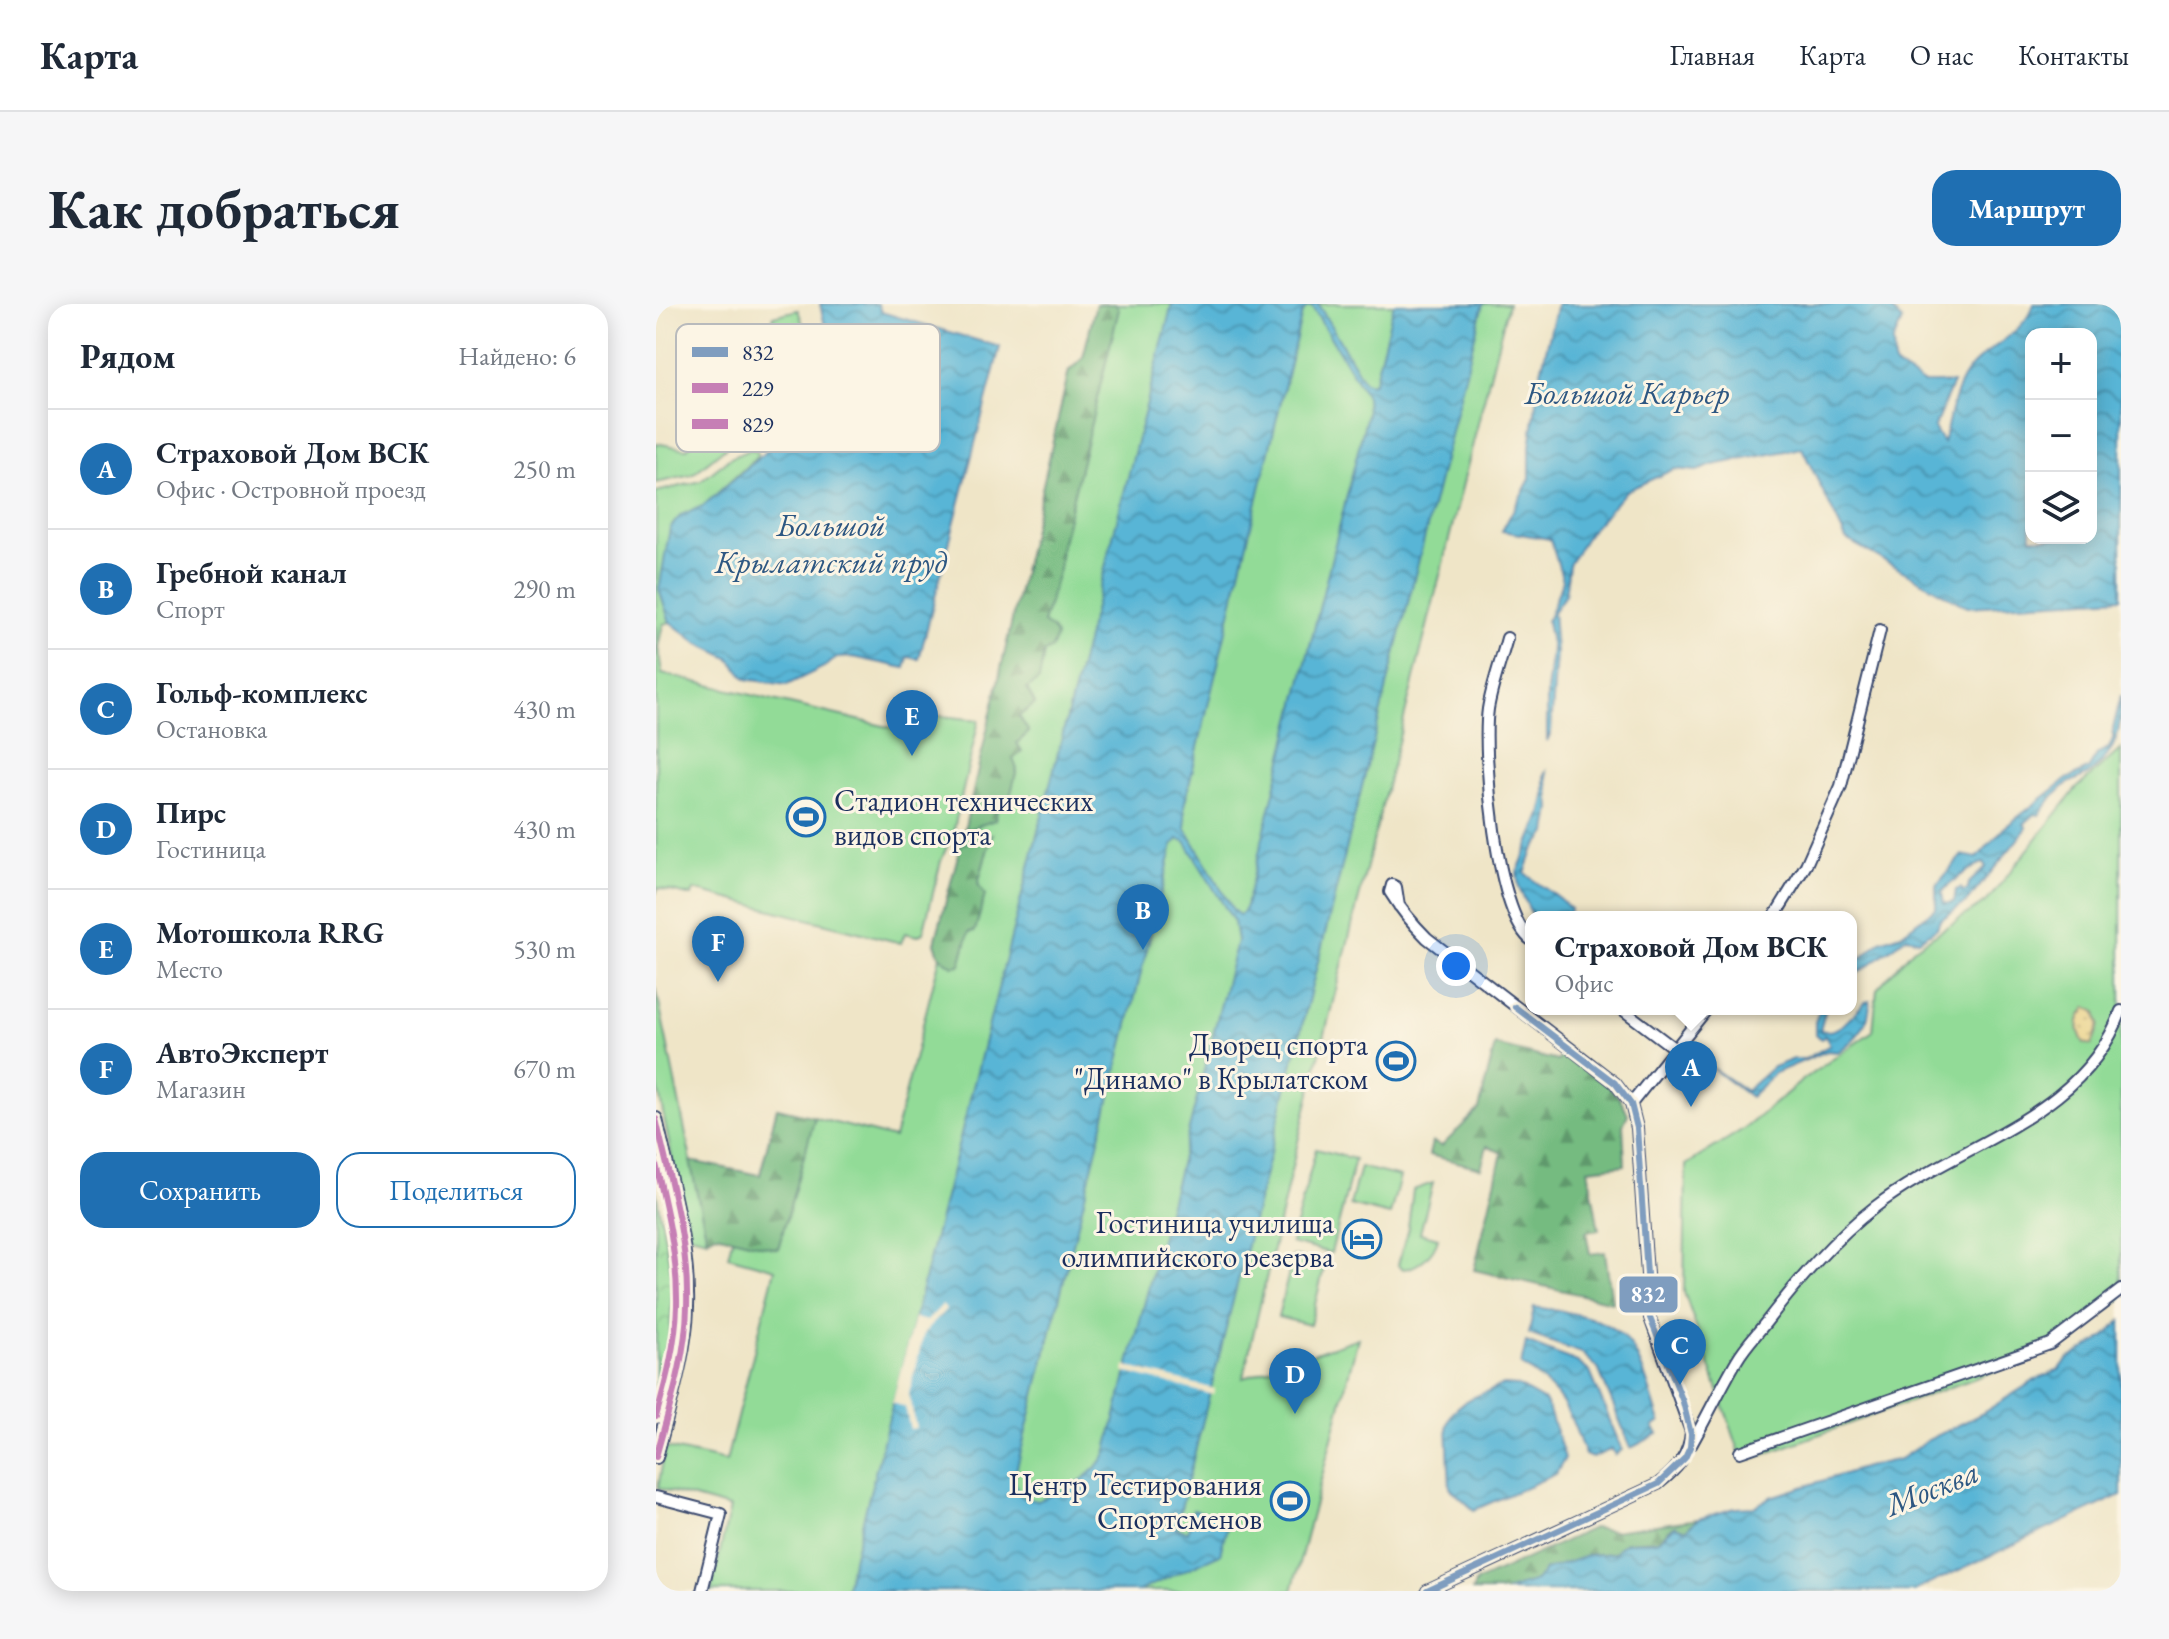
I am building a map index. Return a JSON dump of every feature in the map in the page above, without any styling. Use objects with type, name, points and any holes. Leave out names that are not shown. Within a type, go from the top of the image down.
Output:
[{"type":"main road","points":[[656,1119],[681,1239],[687,1308],[681,1349],[656,1457]]},
{"type":"street","points":[[1778,911],[1806,865],[1841,786],[1880,630]]},
{"type":"street","points":[[1507,638],[1488,709],[1487,779],[1502,879],[1525,936]]},
{"type":"street","points":[[1390,892],[1427,938],[1525,1014]]},
{"type":"street","points":[[1671,1474],[1690,1448],[1738,1358],[1805,1272],[1874,1207],[1911,1182],[2052,1102],[2099,1057],[2121,1011]]},
{"type":"street","points":[[1527,1015],[1615,1083],[1631,1104],[1637,1128],[1650,1318],[1686,1412],[1691,1432],[1690,1448]]},
{"type":"street","points":[[1630,1015],[1675,1049]]},
{"type":"street","points":[[1631,1104],[1702,1015]]},
{"type":"street","points":[[1740,1452],[2050,1344],[2121,1290]]},
{"type":"street","points":[[1427,1591],[1638,1495],[1671,1474],[1684,1470]]},
{"type":"street","points":[[656,1497],[721,1514],[702,1591]]},
{"type":"green space","points":[[1096,304],[1508,304],[1300,1133],[1243,1378],[1358,1338],[1292,1591],[711,1591],[730,1508],[658,1488],[665,1449],[726,1461],[775,1269],[728,1256],[741,1203],[752,1205],[777,1108],[894,1138],[940,957],[935,943],[963,838],[1069,371],[1083,358]]},
{"type":"green space","points":[[1096,304],[1115,304],[1119,309],[1061,546],[1059,569],[1043,623],[1056,636],[1051,649],[1044,653],[1039,680],[1027,689],[1035,704],[1019,716],[1029,732],[1017,743],[1022,751],[1013,759],[1017,769],[1010,797],[999,803],[995,820],[964,831],[1069,371],[1083,358]]},
{"type":"green space","points":[[798,310],[803,324],[772,324],[773,316]]},
{"type":"green space","points":[[656,443],[676,447],[676,452],[720,452],[692,475],[656,483]]},
{"type":"green space","name":"Стадион технических видов спорта","points":[[744,452],[758,452],[756,458],[703,506],[681,515],[659,589],[670,622],[663,624],[658,647],[662,674],[901,730],[911,713],[979,720],[954,829],[941,861],[923,933],[917,936],[905,933],[901,943],[694,890],[692,896],[658,888],[656,894],[656,492],[701,481],[730,458]]},
{"type":"green space","points":[[2121,749],[2121,1299],[2053,1350],[1743,1462],[1684,1292],[1686,1165],[1745,1128],[1804,1079],[1873,1031],[1877,989],[1913,949],[1987,901],[2077,788]]},
{"type":"green space","points":[[992,834],[978,884],[985,895],[975,931],[969,932],[960,965],[953,966],[940,957],[935,943],[961,844]]},
{"type":"green space","points":[[656,988],[707,1239],[690,1235],[686,1228],[656,1078]]},
{"type":"green space","points":[[1495,1045],[1558,1061],[1563,1052],[1609,1086],[1628,1114],[1623,1125],[1625,1165],[1588,1169],[1599,1230],[1586,1232],[1590,1254],[1605,1252],[1612,1302],[1474,1270],[1502,1153],[1487,1146],[1481,1168],[1429,1155],[1432,1142],[1442,1146],[1479,1109]]},
{"type":"green space","points":[[777,1108],[815,1117],[778,1249],[716,1234],[707,1239],[690,1161],[760,1175]]},
{"type":"green space","points":[[1316,1149],[1355,1159],[1331,1253],[1291,1243]]},
{"type":"green space","points":[[1360,1167],[1400,1177],[1390,1215],[1350,1205]]},
{"type":"green space","points":[[1433,1183],[1420,1233],[1438,1238],[1436,1244],[1419,1263],[1401,1269],[1398,1265],[1408,1228],[1413,1190]]},
{"type":"green space","points":[[656,1191],[673,1282],[670,1333],[656,1390]]},
{"type":"green space","points":[[1293,1256],[1325,1264],[1310,1325],[1278,1317]]},
{"type":"green space","points":[[1698,1519],[1686,1530],[1674,1526],[1658,1540],[1626,1542],[1615,1553],[1590,1555],[1536,1581],[1506,1591],[1472,1591],[1476,1582],[1593,1528],[1614,1531]]},
{"type":"sand","points":[[2087,1007],[2096,1012],[2099,1025],[2092,1045],[2084,1043],[2079,1029],[2079,1020]]},
{"type":"water","name":"Большой Крылатский пруд","points":[[820,304],[878,304],[881,312],[922,324],[825,324]]},
{"type":"water","points":[[1172,304],[1318,304],[1364,382],[1370,384],[1374,382],[1394,304],[1483,304],[1176,1528],[1188,1532],[1193,1510],[1229,1519],[1220,1554],[1139,1591],[845,1591]],"holes":[[[1312,307],[1362,389],[1367,414],[1246,906],[1239,915],[1233,910],[1186,829],[1184,806],[1302,313]],[[1178,839],[1185,841],[1234,922],[1237,941],[1106,1454],[1085,1478],[1067,1488],[1038,1501],[1023,1498],[1014,1479],[1173,845]]]},
{"type":"water","name":"Большой Карьер","points":[[1557,304],[1886,304],[1902,321],[1893,341],[1894,365],[1923,383],[1953,383],[1934,428],[1943,443],[1960,383],[1980,358],[2023,323],[2034,304],[2121,304],[2121,598],[1967,607],[1846,539],[1802,448],[1713,465],[1697,471],[1674,469],[1626,491],[1588,534],[1569,565],[1565,595],[1553,612],[1556,653],[1551,732],[1547,741],[1547,692],[1552,649],[1547,621],[1563,580],[1550,539],[1502,531],[1530,479],[1530,447],[1540,376]]},
{"type":"water","name":"Большой Крылатский пруд","points":[[940,329],[1000,347],[919,659],[908,657],[905,668],[853,657],[837,658],[787,685],[746,679],[729,658],[697,643],[670,622],[659,589],[670,528],[681,515],[703,506],[765,452],[940,452]]},
{"type":"water","points":[[2121,695],[2116,738],[2100,764],[2089,774],[2064,786],[2039,815],[2035,814],[2024,824],[2027,828],[1966,903],[1940,920],[1937,928],[1919,940],[1907,937],[1857,974],[1857,962],[1881,941],[1901,934],[1936,908],[1936,886],[1962,855],[1977,858],[2004,828],[2067,779],[2088,769],[2098,753],[2109,748]],"holes":[[[1984,863],[1986,867],[1969,883],[1968,889],[1962,892],[1961,888],[1956,890],[1954,902],[1944,904],[1942,893],[1949,885],[1980,864]]]},
{"type":"water","points":[[1547,771],[1551,808],[1547,833],[1533,851],[1525,873],[1565,903],[1570,911],[1530,911],[1519,888],[1517,873],[1541,815]]},
{"type":"water","points":[[1870,1001],[1865,1024],[1845,1047],[1838,1052],[1827,1051],[1775,1073],[1750,1097],[1698,1058],[1746,1091],[1773,1067],[1794,1059],[1805,1059],[1830,1045],[1825,1036],[1821,1039],[1815,1034],[1818,1015],[1824,1015],[1820,1030],[1833,1030],[1857,1015],[1865,1002]]},
{"type":"water","points":[[1534,1307],[1590,1318],[1615,1330],[1625,1339],[1645,1377],[1660,1422],[1653,1427],[1658,1434],[1631,1448],[1598,1368],[1582,1353],[1529,1334]]},
{"type":"water","name":"Москва","points":[[2121,1320],[2121,1495],[1914,1591],[1506,1591],[1536,1581],[1545,1570],[1590,1555],[1615,1553],[1629,1542],[1658,1540],[1675,1526],[1686,1530],[1698,1519],[1735,1508],[1754,1507],[1771,1497],[1900,1459],[1928,1440],[2059,1370],[2068,1359],[2105,1337]]},
{"type":"water","points":[[1526,1342],[1577,1362],[1590,1372],[1622,1450],[1615,1455],[1612,1449],[1592,1458],[1585,1455],[1563,1403],[1547,1384],[1521,1365]]},
{"type":"water","points":[[1503,1385],[1518,1386],[1546,1402],[1565,1458],[1556,1474],[1474,1510],[1450,1488],[1447,1426],[1450,1417],[1462,1404]]},
{"type":"pier","points":[[942,1305],[946,1309],[924,1333],[909,1394],[916,1428],[910,1429],[905,1407],[892,1403],[914,1318],[927,1321]]},
{"type":"pier","points":[[1125,1366],[1215,1389],[1213,1395],[1124,1372]]},
{"type":"transit line","name":"832","points":[[1515,1007],[1525,1015]]},
{"type":"transit line","name":"832","points":[[1427,1591],[1658,1484],[1685,1458],[1690,1447],[1691,1434],[1683,1402],[1650,1318],[1637,1128],[1631,1104],[1615,1083],[1526,1015]]},
{"type":"transit line","name":"229","points":[[656,1119],[682,1236],[687,1283],[686,1326],[680,1364],[656,1457]]},
{"type":"transit line","name":"829","points":[[656,1164],[674,1252],[677,1288],[673,1348],[656,1417]]},
{"type":"place","name":"Мотошкола RRG","points":[[912,756]]},
{"type":"place","name":"Стадион технических видов спорта","points":[[806,817]]},
{"type":"place","name":"Гребной канал","points":[[1143,950]]},
{"type":"place","name":"АвтоЭксперт","points":[[718,982]]},
{"type":"place","name":"Дворец спорта \"Динамо\" в Крылатском","points":[[1396,1061]]},
{"type":"place","name":"Страховой Дом ВСК","points":[[1691,1107]]},
{"type":"place","name":"Гостиница училища олимпийского резерва","points":[[1362,1239]]},
{"type":"place","name":"Гольф-комплекс","points":[[1680,1385]]},
{"type":"place","name":"Пирс","points":[[1295,1414]]},
{"type":"place","name":"Центр Тестирования Спортсменов","points":[[1290,1501]]}]
